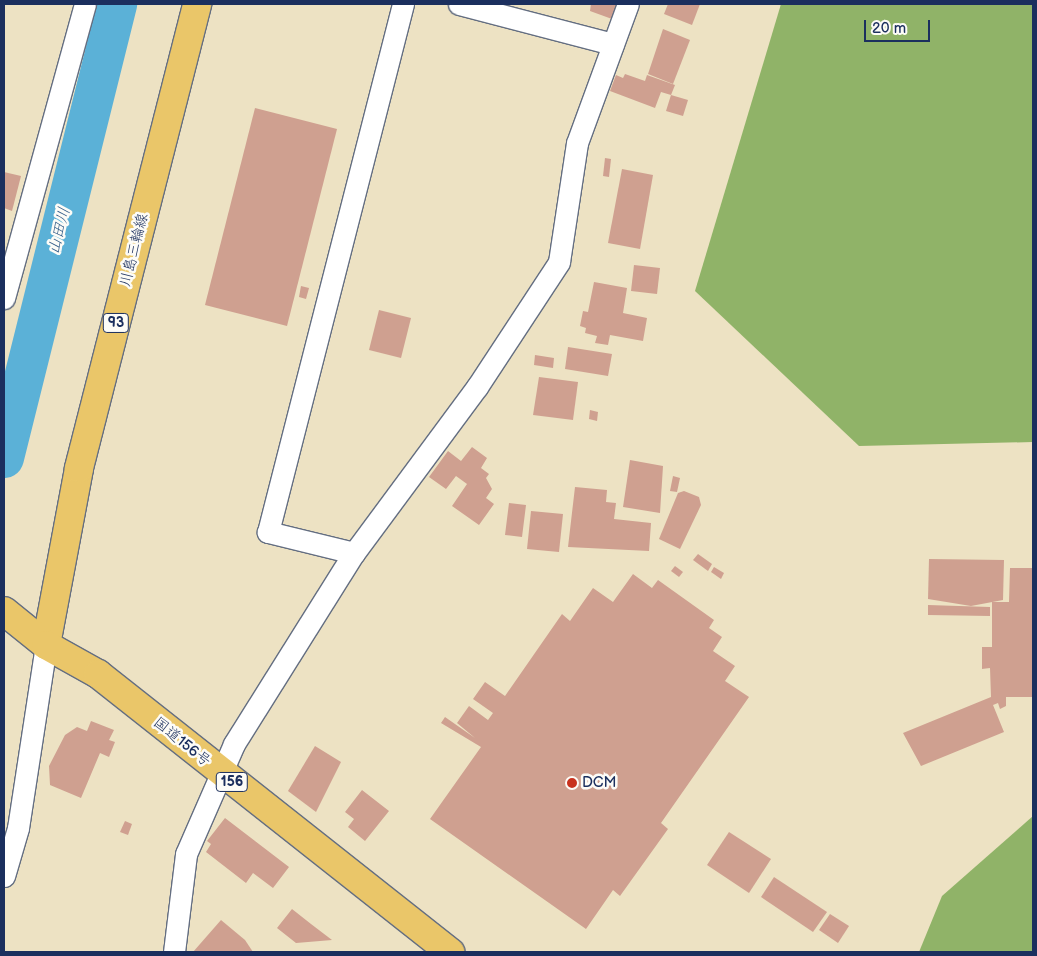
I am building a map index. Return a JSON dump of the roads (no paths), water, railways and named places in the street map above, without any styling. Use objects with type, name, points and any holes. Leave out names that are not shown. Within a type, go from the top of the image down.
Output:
[{"type":"main road","name":"川島三輪線","points":[[46,645],[78,468],[197,4]]},
{"type":"main road","name":"国道156号","points":[[8,614],[46,645],[98,674],[219,772],[450,952]]},
{"type":"street","points":[[4,298],[13,228],[85,4]]},
{"type":"street","points":[[354,553],[268,532],[403,4]]},
{"type":"street","points":[[459,4],[613,44]]},
{"type":"street","points":[[174,952],[186,854],[219,772],[354,553],[477,387],[559,262],[577,142],[628,4]]},
{"type":"street","points":[[4,876],[18,828],[46,645]]},
{"type":"waterway","name":"山田川","points":[[4,458],[117,4]]},
{"type":"place","name":"DCM","points":[[572,783]]}]
